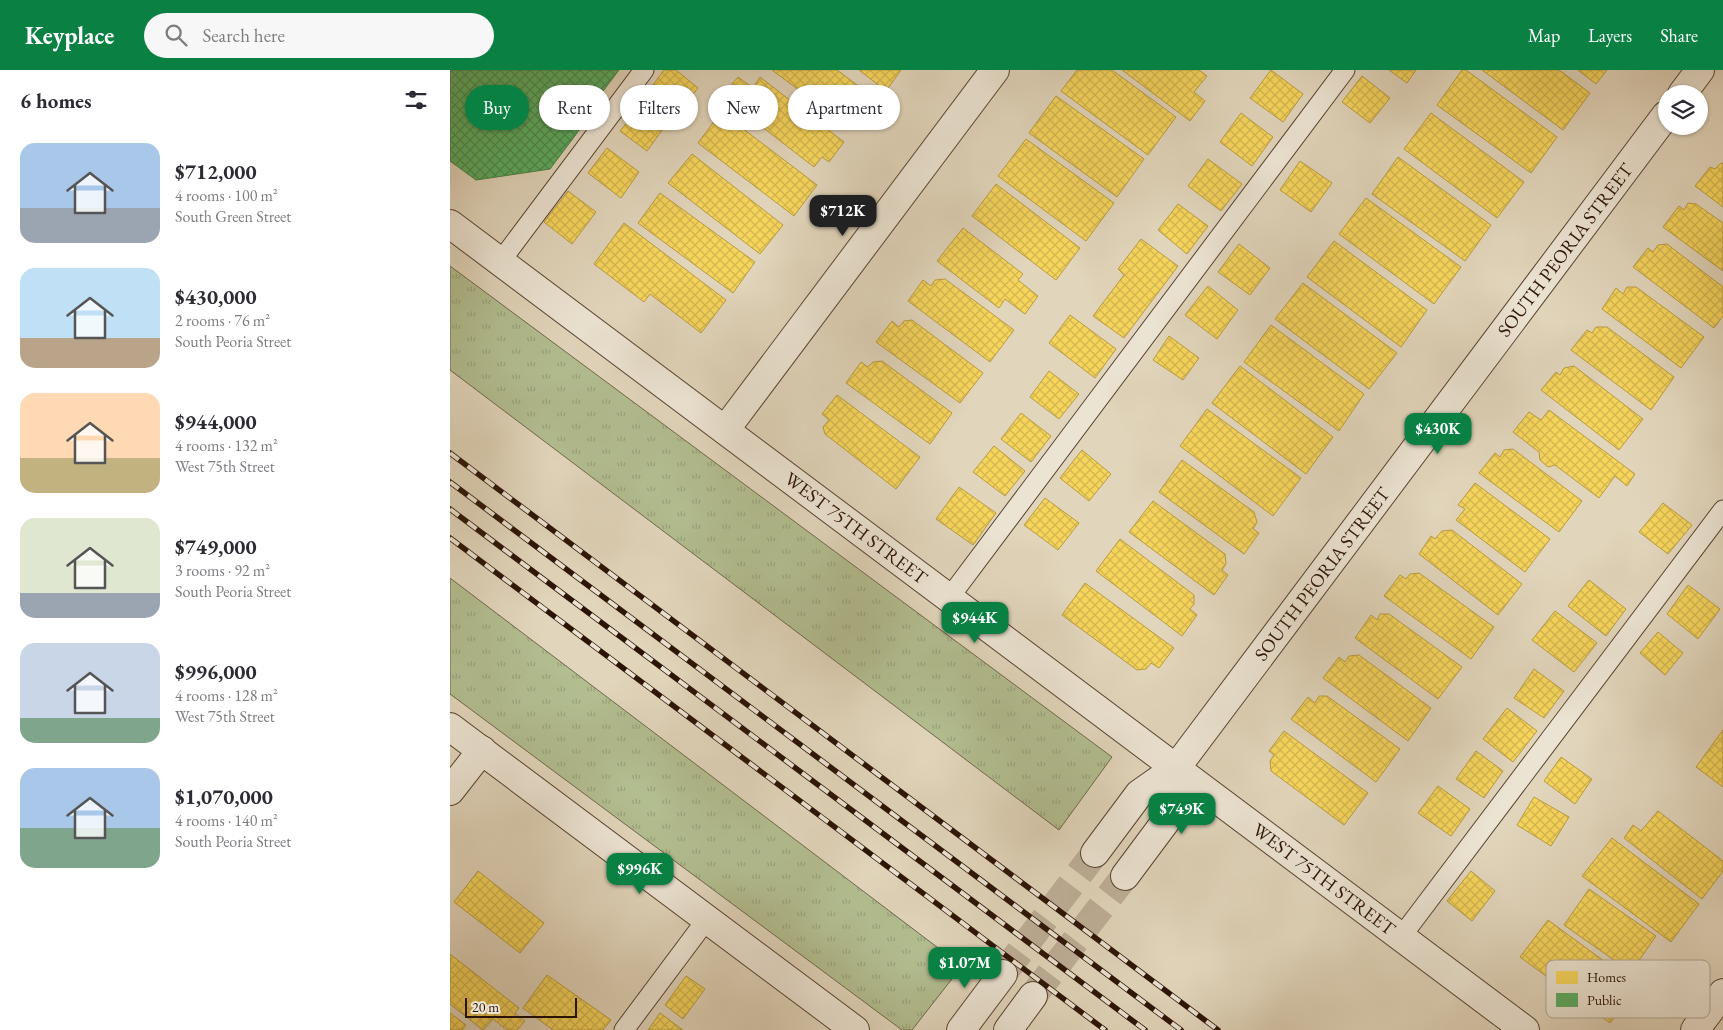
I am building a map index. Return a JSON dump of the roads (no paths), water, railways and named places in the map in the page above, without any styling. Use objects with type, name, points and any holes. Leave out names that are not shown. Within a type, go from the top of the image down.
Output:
[{"type":"street","points":[[725,430],[995,70]]},
{"type":"street","points":[[1689,85],[1700,70]]},
{"type":"street","name":"SOUTH PEORIA STREET","points":[[1095,853],[1139,794],[1176,768],[1658,126]]},
{"type":"street","name":"WEST 75TH STREET","points":[[450,224],[1525,1030]]},
{"type":"street","points":[[450,726],[855,1030]]},
{"type":"street","points":[[450,791],[482,750]]},
{"type":"street","name":"SOUTH PEORIA STREET","points":[[1125,876],[1169,817],[1176,768]]},
{"type":"street","points":[[961,1030],[1002,974]]},
{"type":"street","points":[[1710,1010],[1723,993]]},
{"type":"street","points":[[1008,1030],[1033,996]]},
{"type":"street","points":[[1695,1030],[1704,1018]]},
{"type":"lane","points":[[500,262],[644,70]]},
{"type":"lane","points":[[949,598],[1345,70]]},
{"type":"lane","points":[[1402,938],[1723,510]]},
{"type":"lane","points":[[624,1030],[707,919]]},
{"type":"tunnel","points":[[1003,974],[1095,853]]},
{"type":"tunnel","points":[[1033,996],[1125,876]]},
{"type":"railway","points":[[450,453],[1218,1030]]},
{"type":"railway","points":[[450,482],[1181,1030]]},
{"type":"railway","points":[[450,509],[1145,1030]]},
{"type":"railway","points":[[450,538],[1105,1030]]}]
